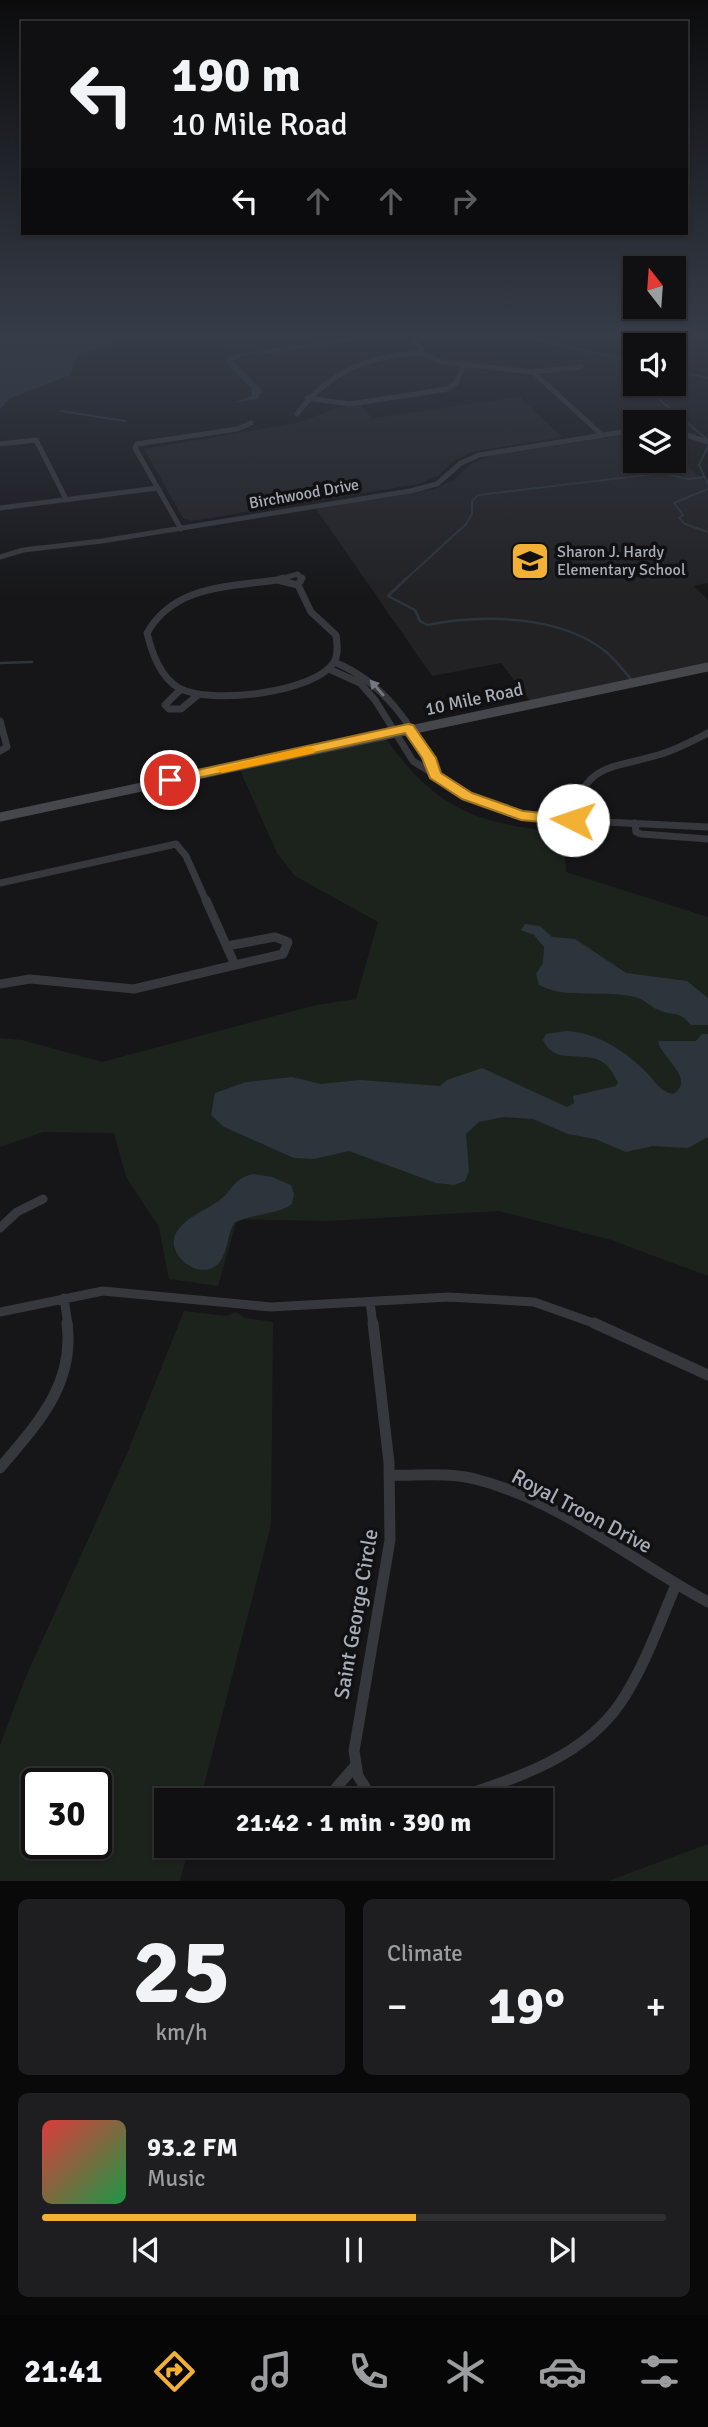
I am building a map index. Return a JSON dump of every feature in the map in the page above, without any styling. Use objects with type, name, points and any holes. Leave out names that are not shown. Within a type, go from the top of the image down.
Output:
[{"type":"main road","name":"10 Mile Road","points":[[0,817],[408,728],[708,667]]},
{"type":"street","points":[[181,529],[135,448],[137,444],[237,429],[251,423]]},
{"type":"street","points":[[589,423],[602,435]]},
{"type":"street","name":"Birchwood Drive","points":[[0,557],[23,550],[181,529],[417,489],[445,479],[461,463],[479,455],[623,432]]},
{"type":"street","points":[[686,435],[708,442]]},
{"type":"street","points":[[0,444],[36,440],[66,499]]},
{"type":"street","points":[[0,508],[157,486]]},
{"type":"street","points":[[277,580],[298,584],[311,612],[336,635],[337,648],[331,665],[310,678],[273,690],[245,695],[198,695],[181,689],[161,672],[151,651],[147,633],[157,614],[182,597],[277,580]]},
{"type":"street","points":[[331,665],[367,677],[429,758],[435,775]]},
{"type":"street","points":[[331,665],[360,683],[375,700],[413,761],[467,796],[499,809],[531,817],[708,827]]},
{"type":"street","points":[[181,689],[168,699],[165,705],[169,709],[181,709],[198,695]]},
{"type":"street","points":[[0,721],[4,749]]},
{"type":"street","points":[[573,820],[580,787],[592,774],[612,764],[658,755],[706,736]]},
{"type":"street","points":[[635,823],[636,832],[641,834],[708,839]]},
{"type":"street","points":[[0,883],[176,844],[186,856],[235,965]]},
{"type":"street","points":[[0,984],[30,979],[134,989],[284,954],[288,942],[275,937],[227,946]]},
{"type":"street","points":[[0,1228],[17,1212],[43,1199]]},
{"type":"street","points":[[0,1312],[103,1291],[271,1307],[449,1297],[534,1302],[618,1331],[708,1375]]},
{"type":"street","points":[[0,1468],[65,1383],[71,1334],[64,1298]]},
{"type":"street","name":"Saint George Circle","points":[[362,1788],[358,1783],[355,1766],[355,1731],[385,1583],[391,1520],[386,1415],[370,1301]]},
{"type":"street","name":"Royal Troon Drive","points":[[389,1475],[455,1476],[503,1488],[555,1513],[708,1602]]},
{"type":"street","points":[[481,1788],[554,1760],[578,1746],[605,1723],[641,1665],[676,1585]]},
{"type":"street","points":[[336,1788],[355,1766]]},
{"type":"shaded area","points":[[297,423],[547,423],[562,437],[472,452],[455,460],[438,476],[419,484],[192,521],[183,518],[144,449]]},
{"type":"shaded area","name":"Sharon J. Hardy Elementary School","points":[[623,435],[623,473],[686,473],[686,465],[708,484],[708,583],[694,586],[708,600],[708,665],[531,702],[501,663],[432,676],[316,509],[434,489],[454,480],[472,463],[490,456]]},
{"type":"shaded area","points":[[384,736],[421,780],[460,808],[482,818],[506,824],[563,832],[566,872],[708,917],[708,1276],[611,1240],[499,1211],[327,1221],[237,1219],[218,1286],[169,1279],[159,1227],[126,1177],[114,1133],[43,1132],[0,1147],[0,1038],[22,1040],[102,1062],[316,1005],[356,999],[378,922],[295,876],[277,853],[239,768]]},
{"type":"shaded area","points":[[525,924],[540,926],[552,937],[575,939],[626,973],[687,981],[708,998],[708,1025],[691,1025],[679,1015],[659,1010],[635,997],[561,992],[539,985],[536,974],[543,963],[544,947],[534,935],[521,930]]},
{"type":"shaded area","points":[[566,1031],[589,1035],[611,1045],[640,1066],[661,1089],[673,1094],[679,1088],[680,1075],[660,1048],[658,1041],[696,1041],[702,1034],[708,1034],[708,1137],[688,1148],[653,1146],[626,1152],[595,1139],[568,1134],[533,1119],[503,1117],[479,1122],[466,1134],[469,1171],[465,1181],[454,1185],[436,1183],[349,1151],[314,1159],[294,1158],[224,1127],[211,1115],[215,1093],[246,1082],[292,1077],[321,1084],[360,1080],[440,1086],[447,1080],[482,1068],[567,1107],[574,1103],[573,1096],[616,1086],[618,1082],[604,1063],[588,1057],[555,1053],[548,1048],[543,1040],[546,1034]]},
{"type":"shaded area","points":[[254,1174],[272,1177],[291,1185],[294,1194],[292,1204],[234,1223],[222,1259],[211,1269],[193,1268],[185,1263],[178,1256],[175,1247],[174,1239],[178,1230],[191,1217],[222,1198],[241,1178]]},
{"type":"shaded area","points":[[184,1311],[226,1316],[236,1312],[245,1318],[273,1322],[271,1525],[203,1788],[154,1788],[154,1858],[186,1858],[180,1881],[0,1881],[0,1745],[27,1674],[126,1456]]},
{"type":"shaded area","points":[[708,1844],[708,1881],[608,1881]]},
{"type":"waterway","points":[[687,423],[708,440]]},
{"type":"waterway","points":[[705,477],[699,465],[708,446]]},
{"type":"waterway","points":[[405,580],[466,524],[472,514],[472,501],[478,495],[663,473],[688,479],[705,477]]},
{"type":"waterway","points":[[705,477],[708,484]]},
{"type":"waterway","points":[[708,489],[674,503],[683,515],[679,518],[685,524],[708,532]]},
{"type":"waterway","points":[[407,578],[388,596],[415,610],[420,621],[427,625],[495,619],[519,620],[566,630],[609,654],[631,679]]},
{"type":"waterway","points":[[0,663],[32,662]]},
{"type":"slow traffic","points":[[222,769],[309,750]]},
{"type":"place","name":"Sharon J. Hardy Elementary School","points":[[530,561]]},
{"type":"route","points":[[170,780],[408,728],[429,758],[435,775],[467,796],[480,803],[521,815],[573,820]]}]
